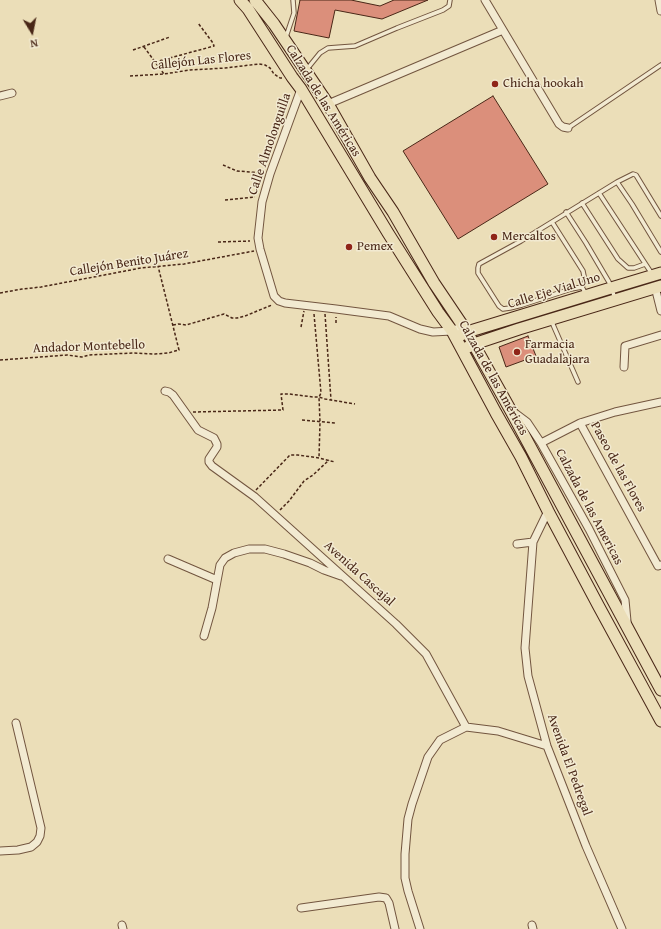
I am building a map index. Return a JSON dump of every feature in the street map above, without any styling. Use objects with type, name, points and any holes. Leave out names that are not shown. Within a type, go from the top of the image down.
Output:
[{"type":"main road","name":"Calzada de las Américas","points":[[240,0],[248,9],[301,89],[388,233],[438,312],[454,334],[496,413],[521,456],[548,511],[661,721]]},
{"type":"main road","name":"Calzada de las Américas","points":[[255,0],[274,24],[328,104],[370,178],[393,212],[434,282],[474,344],[661,690]]},
{"type":"main road","name":"Calle Eje Vial Uno","points":[[454,334],[465,329],[584,291],[611,288],[657,274]]},
{"type":"main road","name":"Calle Eje Vial Uno","points":[[462,350],[474,344],[550,319],[658,286]]},
{"type":"street","points":[[485,0],[559,124],[568,128]]},
{"type":"street","points":[[659,0],[661,11]]},
{"type":"street","points":[[328,104],[503,30]]},
{"type":"street","name":"Calle Almolonguilla","points":[[279,301],[272,292],[258,238],[263,197],[301,89]]},
{"type":"street","points":[[0,96],[12,93]]},
{"type":"street","points":[[658,286],[661,311]]},
{"type":"street","points":[[279,301],[389,316],[420,329],[454,334]]},
{"type":"street","points":[[624,367],[625,346],[661,335]]},
{"type":"street","points":[[165,391],[170,392],[173,395],[186,412]]},
{"type":"street","points":[[541,443],[580,423],[615,412],[661,402]]},
{"type":"street","name":"Calzada de las Americas","points":[[511,410],[527,422],[541,443],[589,529],[624,600],[627,626]]},
{"type":"street","name":"Avenida Cascajal","points":[[186,412],[198,430],[214,438],[217,444],[217,447],[209,458],[209,462],[212,466],[275,514],[396,624],[426,654],[466,727]]},
{"type":"street","name":"Paseo de las Flores","points":[[580,423],[660,565]]},
{"type":"street","name":"Avenida El Pedregal","points":[[548,511],[533,542],[525,648],[528,676],[547,746],[586,846],[622,929]]},
{"type":"street","points":[[517,544],[533,542]]},
{"type":"street","points":[[204,636],[212,608],[220,565],[225,558],[234,553],[249,549],[265,549],[310,563],[324,570],[343,576]]},
{"type":"street","points":[[168,559],[217,580]]},
{"type":"street","points":[[0,851],[18,850],[30,847],[37,842],[40,836],[41,828],[16,723]]},
{"type":"street","points":[[420,929],[405,878],[404,854],[408,819],[428,757],[440,740],[466,727],[498,731],[547,746]]},
{"type":"street","points":[[301,908],[379,897],[386,898],[389,903],[395,929]]},
{"type":"lane","points":[[285,42],[294,13],[293,0]]},
{"type":"lane","points":[[305,71],[320,53],[328,48],[355,46],[443,10],[449,6],[450,0]]},
{"type":"lane","points":[[568,128],[661,65]]},
{"type":"lane","points":[[552,222],[583,271],[585,281],[584,291],[571,289],[510,308],[498,306],[478,273],[479,264],[521,241],[617,182],[633,174],[636,175],[661,216]]},
{"type":"lane","points":[[617,182],[661,252]]},
{"type":"lane","points":[[599,193],[645,264],[657,274]]},
{"type":"lane","points":[[582,203],[618,259],[628,268],[634,268],[645,264]]},
{"type":"lane","points":[[566,212],[586,243],[616,299]]},
{"type":"lane","points":[[550,319],[578,382]]},
{"type":"path","points":[[155,62],[214,46],[198,23]]},
{"type":"path","points":[[133,50],[170,36]]},
{"type":"path","points":[[143,46],[164,74]]},
{"type":"path","name":"Callejón Las Flores","points":[[130,76],[259,64],[270,68],[274,74],[280,78],[292,77]]},
{"type":"path","points":[[223,166],[237,171],[270,174]]},
{"type":"path","points":[[225,200],[263,197]]},
{"type":"path","points":[[218,242],[258,241]]},
{"type":"path","name":"Callejón Benito Juárez","points":[[0,293],[41,287],[141,268],[184,264],[252,252],[260,249]]},
{"type":"path","points":[[158,266],[173,326],[224,314],[232,318],[237,318],[268,307],[279,301]]},
{"type":"path","points":[[301,327],[304,305]]},
{"type":"path","points":[[314,306],[321,393],[319,397],[319,458]]},
{"type":"path","points":[[324,307],[330,400]]},
{"type":"path","name":"Andador Montebello","points":[[0,360],[67,355],[82,357],[89,355],[168,353],[179,350],[173,326]]},
{"type":"path","points":[[186,412],[283,410],[281,394],[313,398],[319,397],[355,404]]},
{"type":"path","points":[[302,420],[335,423]]},
{"type":"path","points":[[252,495],[290,455],[319,458],[335,462]]},
{"type":"path","points":[[275,514],[289,500],[304,481],[329,460]]},
{"type":"building","points":[[300,0],[351,0],[380,6],[394,0],[428,0],[382,19],[335,10],[329,38],[294,31]]},
{"type":"building","points":[[493,96],[548,184],[458,239],[403,151]]},
{"type":"building","name":"Farmacia Guadalajara","points":[[528,336],[536,356],[506,367],[499,347]]},
{"type":"place","name":"Chicha hookah","points":[[495,84]]},
{"type":"place","name":"Mercaltos","points":[[494,237]]},
{"type":"place","name":"Pemex","points":[[349,247]]},
{"type":"place","name":"Farmacia Guadalajara","points":[[517,352]]}]
